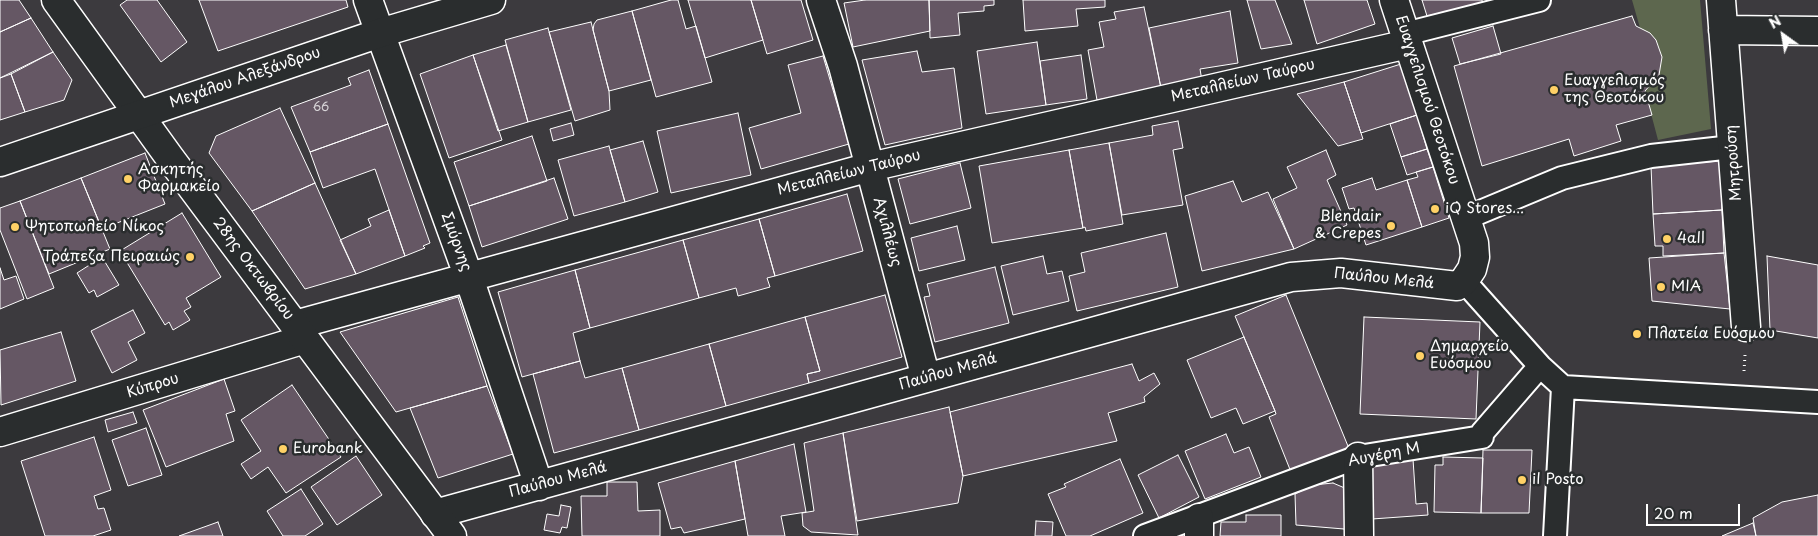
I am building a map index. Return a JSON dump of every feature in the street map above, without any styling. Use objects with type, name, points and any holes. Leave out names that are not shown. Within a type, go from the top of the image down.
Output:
[{"type":"street","name":"28ης Οκτωβρίου","points":[[56,0],[138,114],[452,536]]},
{"type":"street","name":"Σμύρνης","points":[[368,0],[468,275],[539,486]]},
{"type":"street","name":"Μεγάλου Αλεξάνδρου","points":[[0,162],[380,32],[491,0]]},
{"type":"street","name":"Αχιλλέως","points":[[821,0],[836,43],[926,378]]},
{"type":"street","name":"Ευαγγελισμού Θεοτόκου","points":[[1394,0],[1466,218],[1470,269]]},
{"type":"street","points":[[1407,39],[1539,0]]},
{"type":"street","name":"Μητρούση","points":[[1721,0],[1746,327]]},
{"type":"street","points":[[1723,30],[1818,30]]},
{"type":"street","name":"Μεταλλείων Ταύρου","points":[[300,332],[468,275],[870,167],[1407,39]]},
{"type":"street","points":[[1466,218],[1562,178],[1651,156],[1732,147]]},
{"type":"street","points":[[1470,269],[1540,366],[1563,387],[1818,402]]},
{"type":"street","name":"Παύλου Μελά","points":[[436,514],[1292,277],[1341,272],[1457,286],[1470,269]]},
{"type":"street","name":"Κύπρου","points":[[0,432],[300,332]]},
{"type":"street","name":"Αυγέρη Μ","points":[[1145,536],[1199,527],[1358,457],[1482,438],[1482,433],[1540,366]]},
{"type":"street","points":[[1555,536],[1563,387]]},
{"type":"street","points":[[1358,457],[1359,536]]},
{"type":"path","points":[[1743,398],[1746,327]]},
{"type":"green space","points":[[1632,0],[1700,0],[1711,129],[1658,140],[1645,91],[1659,75],[1662,57],[1656,40],[1640,28]]},
{"type":"building","points":[[0,0],[19,0],[31,18],[0,32]]},
{"type":"building","points":[[127,0],[157,0],[187,42],[161,62],[120,5]]},
{"type":"building","points":[[199,0],[346,0],[348,7],[218,51]]},
{"type":"building","points":[[671,0],[678,0],[686,29],[696,26],[712,82],[656,97],[632,11]]},
{"type":"building","points":[[688,0],[751,0],[763,40],[705,58]]},
{"type":"building","points":[[751,0],[801,0],[813,40],[767,54]]},
{"type":"building","points":[[865,0],[929,0],[930,31],[853,47],[844,3]]},
{"type":"building","points":[[929,0],[994,0],[994,5],[984,6],[984,11],[958,13],[960,35],[930,38]]},
{"type":"building","points":[[1023,0],[1105,0],[1105,7],[1076,9],[1078,26],[1025,31]]},
{"type":"building","points":[[1247,0],[1275,0],[1292,44],[1261,49]]},
{"type":"building","points":[[1304,0],[1367,0],[1375,24],[1317,44]]},
{"type":"building","points":[[1422,0],[1482,0],[1483,4],[1427,16]]},
{"type":"building","points":[[1144,7],[1161,88],[1097,100],[1088,50],[1104,47],[1099,22],[1116,19],[1114,12]]},
{"type":"building","points":[[632,11],[651,80],[609,91],[593,30],[594,24],[597,20]]},
{"type":"building","points":[[1230,11],[1238,63],[1200,69],[1202,81],[1161,88],[1149,28]]},
{"type":"building","name":"Ευαγγελισμός της Θεοτόκου","points":[[1632,16],[1636,26],[1650,33],[1656,40],[1662,57],[1659,75],[1645,91],[1652,115],[1616,125],[1621,141],[1574,156],[1569,139],[1482,166],[1454,66]]},
{"type":"building","points":[[31,18],[53,52],[0,78],[0,32]]},
{"type":"building","points":[[591,22],[609,91],[610,110],[575,121],[549,32]]},
{"type":"building","points":[[1493,26],[1501,54],[1460,64],[1452,38]]},
{"type":"building","points":[[548,28],[571,110],[528,122],[505,40]]},
{"type":"building","points":[[1037,42],[1046,105],[986,114],[977,51]]},
{"type":"building","points":[[506,45],[528,122],[498,131],[473,55]]},
{"type":"building","points":[[917,51],[922,72],[954,68],[962,128],[885,145],[862,60]]},
{"type":"building","points":[[53,52],[72,80],[64,100],[25,112],[11,74]]},
{"type":"building","points":[[473,55],[502,140],[449,158],[420,74]]},
{"type":"building","points":[[1081,55],[1087,99],[1046,105],[1040,61]]},
{"type":"building","points":[[823,56],[849,144],[761,169],[749,128],[801,113],[788,65]]},
{"type":"building","points":[[1401,64],[1417,115],[1361,133],[1344,82]]},
{"type":"building","points":[[369,70],[388,124],[310,152],[291,107],[351,85],[348,78]]},
{"type":"building","points":[[11,74],[25,112],[0,120],[0,78]]},
{"type":"building","points":[[1344,82],[1363,139],[1338,146],[1297,94]]},
{"type":"building","points":[[280,108],[315,183],[252,211],[209,153],[216,136]]},
{"type":"building","points":[[738,113],[751,175],[671,193],[657,131]]},
{"type":"building","points":[[1417,115],[1427,149],[1401,157],[1390,124]]},
{"type":"building","points":[[1178,121],[1183,148],[1173,150],[1183,205],[1122,215],[1109,143],[1153,135],[1152,126]]},
{"type":"building","points":[[571,123],[574,135],[553,141],[550,129]]},
{"type":"building","points":[[388,124],[430,243],[423,246],[425,248],[405,256],[375,169],[323,188],[310,152]]},
{"type":"building","points":[[532,136],[547,181],[469,206],[454,162]]},
{"type":"building","points":[[643,141],[658,192],[625,202],[610,150]]},
{"type":"building","points":[[1109,143],[1123,224],[1086,231],[1085,227],[1083,228],[1069,150]]},
{"type":"building","points":[[609,146],[625,202],[574,216],[558,160]]},
{"type":"building","points":[[1427,149],[1433,167],[1407,175],[1401,157]]},
{"type":"building","points":[[1069,150],[1083,228],[992,243],[979,166]]},
{"type":"building","points":[[1326,150],[1336,175],[1327,180],[1347,225],[1294,249],[1273,199],[1297,188],[1287,167]]},
{"type":"building","points":[[145,153],[165,204],[102,229],[81,178]]},
{"type":"building","points":[[1720,161],[1722,210],[1653,214],[1651,166]]},
{"type":"building","points":[[960,163],[971,208],[910,224],[898,179]]},
{"type":"building","points":[[1433,167],[1449,218],[1422,227],[1407,180],[1418,177],[1416,172]]},
{"type":"building","points":[[81,178],[110,249],[49,274],[20,201]]},
{"type":"building","points":[[554,178],[568,219],[482,247],[469,206]]},
{"type":"building","points":[[1372,178],[1376,190],[1407,180],[1422,227],[1366,245],[1354,208],[1349,209],[1342,188]]},
{"type":"building","points":[[1233,181],[1242,202],[1268,192],[1294,249],[1202,271],[1185,196]]},
{"type":"building","points":[[315,183],[356,274],[305,289],[252,211]]},
{"type":"building","points":[[847,194],[863,251],[775,276],[759,219]]},
{"type":"building","points":[[20,201],[54,288],[27,299],[0,230],[0,208]]},
{"type":"building","points":[[389,210],[405,256],[356,274],[340,240],[371,226],[368,219]]},
{"type":"building","points":[[1722,210],[1724,253],[1663,256],[1663,246],[1655,246],[1653,214]]},
{"type":"building","points":[[182,213],[221,277],[186,298],[191,307],[184,311],[190,320],[173,330],[169,322],[165,325],[120,251]]},
{"type":"building","points":[[759,219],[775,276],[767,278],[770,287],[738,296],[736,288],[699,298],[683,240]]},
{"type":"building","points":[[957,226],[965,260],[919,271],[911,238]]},
{"type":"building","points":[[1166,233],[1178,287],[1077,311],[1069,276],[1085,272],[1081,253]]},
{"type":"building","points":[[683,240],[699,298],[590,328],[575,270]]},
{"type":"building","points":[[1724,253],[1730,309],[1652,301],[1649,258]]},
{"type":"building","points":[[1043,256],[1047,274],[1062,271],[1069,301],[1013,315],[1001,266]]},
{"type":"building","points":[[1767,256],[1818,265],[1818,338],[1770,330]]},
{"type":"building","points":[[102,257],[119,285],[97,297],[94,290],[89,293],[77,273]]},
{"type":"building","points":[[995,267],[1009,323],[935,342],[924,297],[930,296],[927,284]]},
{"type":"building","points":[[0,268],[4,280],[16,276],[24,299],[0,309]]},
{"type":"building","points":[[575,270],[590,328],[573,333],[580,361],[522,377],[498,292]]},
{"type":"building","points":[[885,295],[902,357],[809,383],[807,374],[820,371],[805,317]]},
{"type":"building","points":[[1286,295],[1350,451],[1291,472],[1269,417],[1276,414],[1275,411],[1235,316]]},
{"type":"building","points":[[458,297],[487,386],[396,412],[340,332]]},
{"type":"building","points":[[133,310],[145,333],[128,342],[137,360],[112,373],[91,331]]},
{"type":"building","points":[[805,317],[820,371],[807,374],[809,383],[726,406],[709,344]]},
{"type":"building","name":"Δημαρχείο Ευόσμου","points":[[1364,317],[1480,322],[1476,419],[1360,414]]},
{"type":"building","points":[[61,332],[76,381],[1,405],[0,350]]},
{"type":"building","points":[[1244,337],[1275,411],[1243,424],[1236,408],[1211,418],[1187,360]]},
{"type":"building","points":[[709,344],[726,406],[639,430],[622,368]]},
{"type":"building","points":[[580,361],[585,378],[622,368],[639,430],[554,453],[533,374]]},
{"type":"building","points":[[1132,364],[1139,381],[1154,373],[1160,384],[1144,397],[1145,402],[1108,413],[1117,441],[963,476],[950,412]]},
{"type":"building","points":[[224,379],[235,411],[226,414],[234,441],[166,467],[143,410]]},
{"type":"building","points":[[292,385],[341,457],[286,493],[268,467],[251,479],[241,464],[261,451],[241,420]]},
{"type":"building","points":[[487,386],[513,454],[438,478],[410,408]]},
{"type":"building","points":[[949,407],[963,476],[958,503],[857,521],[843,433]]},
{"type":"building","points":[[133,412],[137,423],[108,432],[105,420]]},
{"type":"building","points":[[146,428],[162,475],[128,486],[112,440]]},
{"type":"building","points":[[843,433],[858,535],[811,532],[803,526],[802,513],[814,511],[804,443]]},
{"type":"building","points":[[1226,434],[1234,453],[1249,447],[1261,477],[1205,499],[1185,451]]},
{"type":"building","points":[[94,437],[111,490],[94,496],[98,509],[104,508],[111,530],[93,536],[45,536],[21,461]]},
{"type":"building","points":[[794,444],[806,512],[781,516],[785,536],[748,536],[735,461]]},
{"type":"building","points":[[1483,450],[1532,450],[1529,513],[1481,513]]},
{"type":"building","points":[[1178,455],[1199,497],[1159,518],[1138,475]]},
{"type":"building","points":[[356,456],[382,495],[337,525],[311,487]]},
{"type":"building","points":[[1443,457],[1483,458],[1481,513],[1434,512],[1435,465],[1443,465]]},
{"type":"building","points":[[1120,459],[1143,513],[1090,536],[1066,536],[1048,494],[1066,487],[1064,484]]},
{"type":"building","points":[[1413,459],[1416,504],[1427,503],[1428,515],[1372,519],[1368,463]]},
{"type":"building","points":[[735,461],[745,519],[684,533],[681,527],[671,529],[658,483]]},
{"type":"building","points":[[607,482],[637,482],[638,511],[660,510],[660,536],[582,536],[581,496],[607,496]]},
{"type":"building","points":[[1333,483],[1347,489],[1348,535],[1344,529],[1296,525],[1295,494],[1313,485]]},
{"type":"building","points":[[301,489],[323,524],[305,536],[283,536],[267,511]]},
{"type":"building","points":[[1818,495],[1818,536],[1756,536],[1753,518],[1782,502]]},
{"type":"building","points":[[561,505],[571,507],[567,528],[562,527],[560,533],[544,530],[547,514],[559,516]]},
{"type":"building","points":[[1246,515],[1281,515],[1281,536],[1220,536],[1221,522],[1246,522]]},
{"type":"building","points":[[1036,521],[1053,522],[1052,536],[1035,536]]},
{"type":"building","points":[[218,522],[223,536],[179,536]]},
{"type":"building","points":[[1753,523],[1756,536],[1722,536]]},
{"type":"place","name":"Ευαγγελισμός της Θεοτόκου","points":[[1554,90]]},
{"type":"place","name":"Ασκητής Φαρμακείο","points":[[128,179]]},
{"type":"place","name":"iQ Stores...","points":[[1435,209]]},
{"type":"place","name":"Blendair & Crepes","points":[[1391,226]]},
{"type":"place","name":"Ψητοπωλείο Νίκος","points":[[15,227]]},
{"type":"place","name":"4all","points":[[1667,239]]},
{"type":"place","name":"Τράπεζα Πειραιώς","points":[[190,257]]},
{"type":"place","name":"ΜΙΑ","points":[[1661,287]]},
{"type":"place","name":"Πλατεία Ευόσμου","points":[[1637,334]]},
{"type":"place","name":"Δημαρχείο Ευόσμου","points":[[1420,356]]},
{"type":"place","name":"Eurobank","points":[[283,449]]},
{"type":"place","name":"il Posto","points":[[1522,480]]}]
